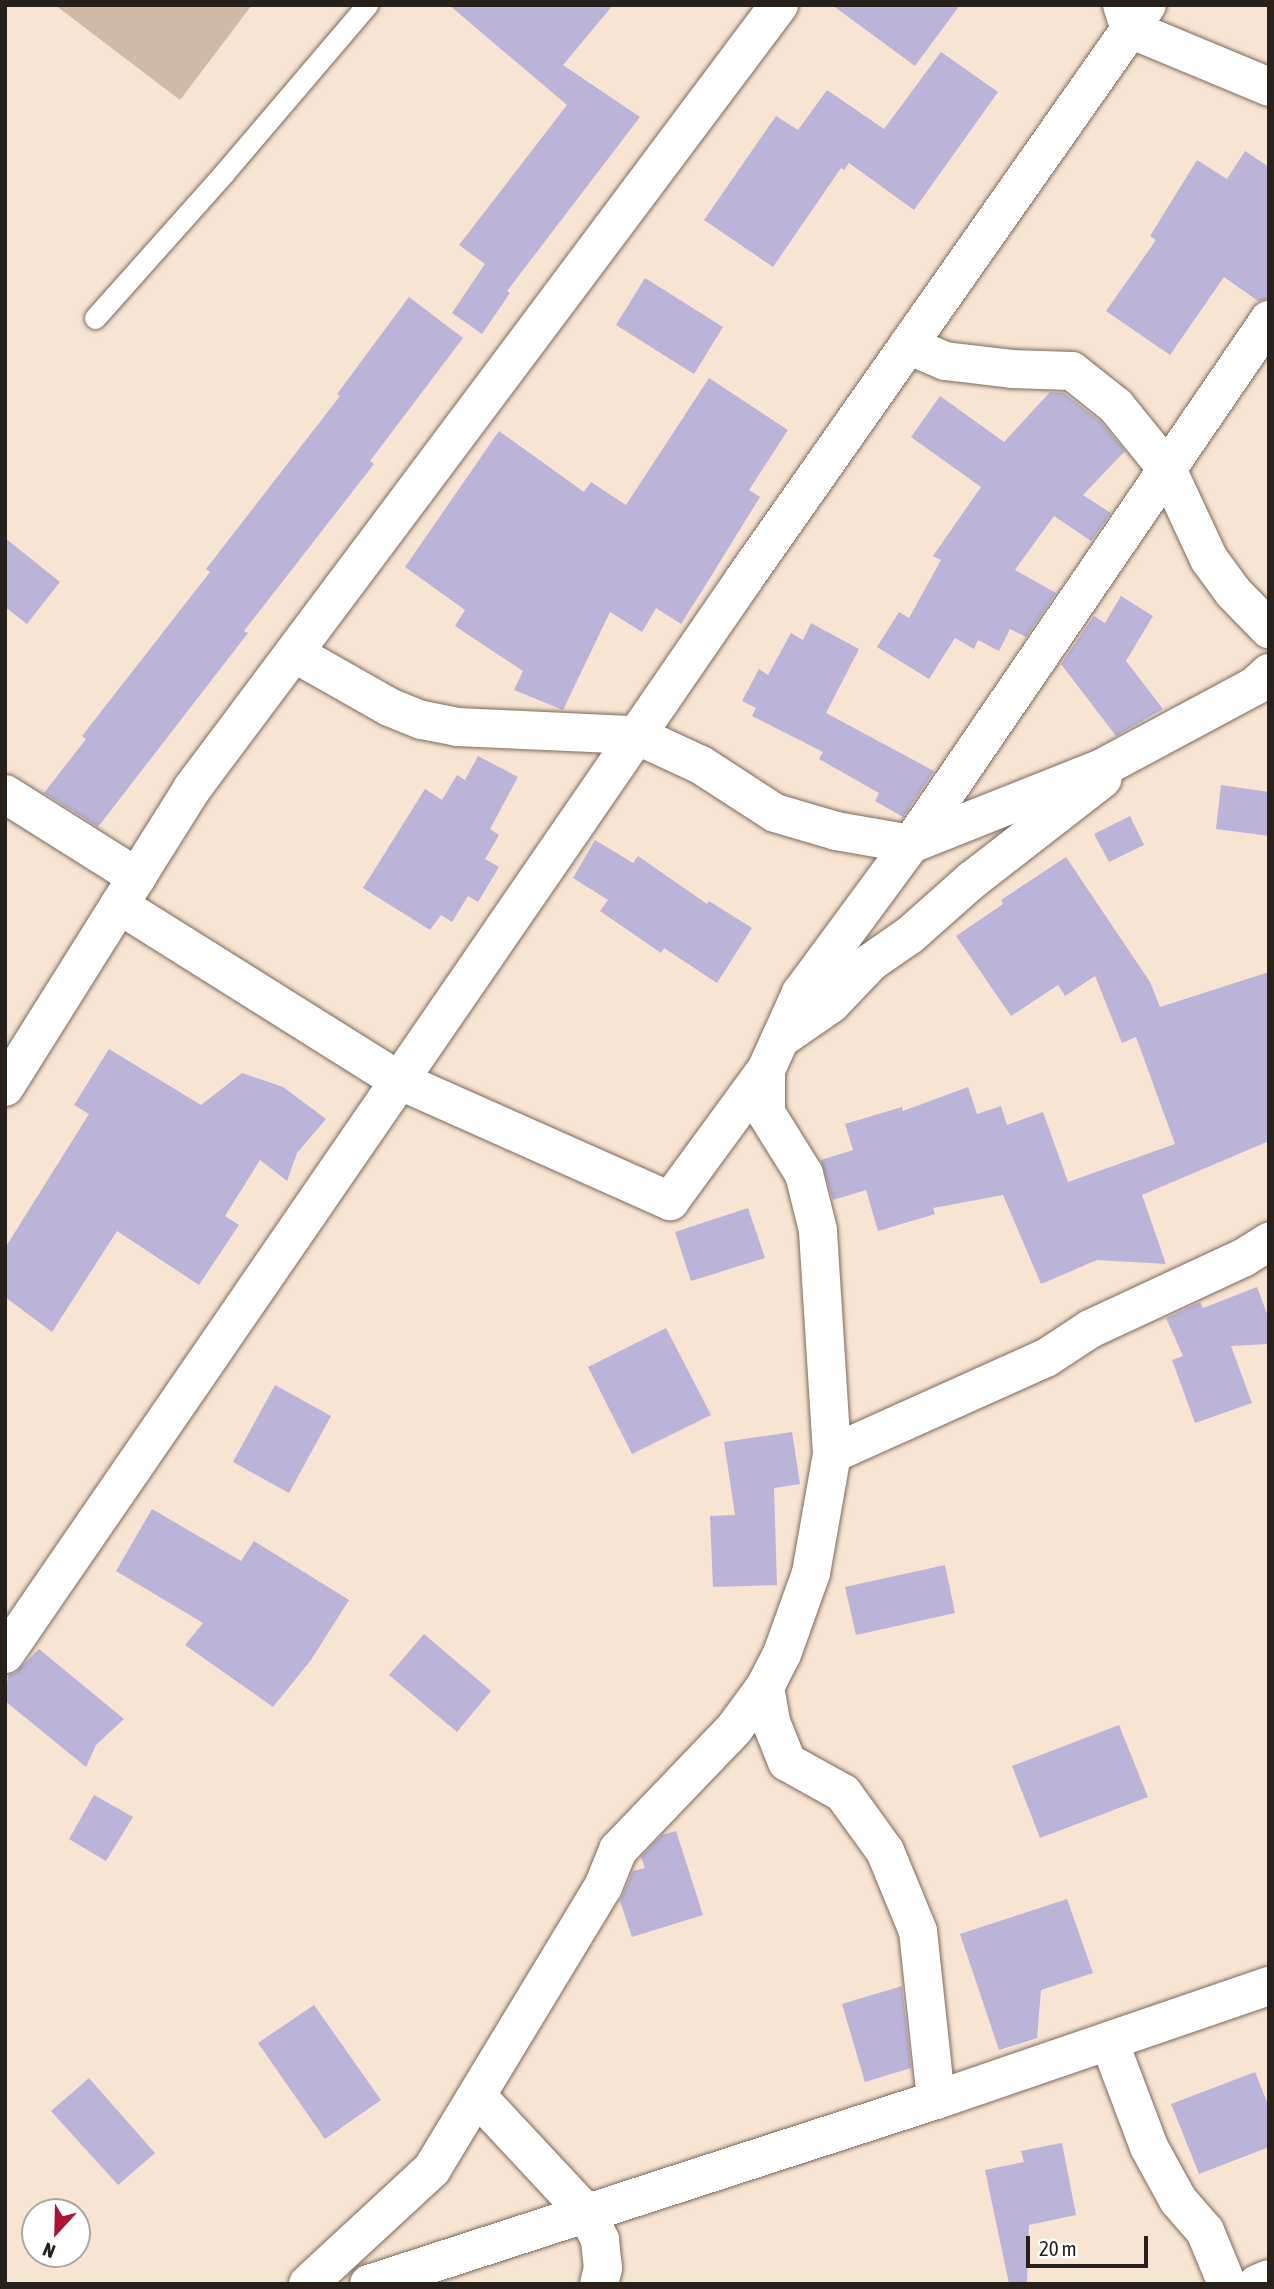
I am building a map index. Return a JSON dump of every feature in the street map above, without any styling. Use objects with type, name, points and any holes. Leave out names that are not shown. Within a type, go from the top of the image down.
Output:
[{"type":"street","points":[[5,1087],[191,790],[779,5]]},
{"type":"street","points":[[5,1654],[398,1080],[908,345],[1133,13],[1269,88]]},
{"type":"street","points":[[5,794],[128,891],[398,1080],[670,1201],[773,1054],[801,993],[911,844],[1269,320]]},
{"type":"street","points":[[908,345],[945,360],[1012,369],[1072,371],[1116,406],[1167,469],[1209,559],[1233,592],[1269,629]]},
{"type":"street","points":[[294,653],[389,707],[422,720],[457,727],[636,736],[701,765],[775,813],[836,831],[911,844],[1101,768],[1255,686],[1269,673]]},
{"type":"street","points":[[308,2284],[432,2169],[603,1887],[618,1850],[734,1729],[765,1687],[782,1654],[811,1573],[832,1454],[818,1230],[804,1174],[766,1113],[773,1054],[831,1004],[871,962],[910,935],[972,880],[1143,745]]},
{"type":"street","points":[[832,1454],[1046,1357],[1090,1329],[1243,1258],[1269,1242]]},
{"type":"street","points":[[765,1687],[771,1722],[786,1762],[843,1793],[890,1862],[918,1931],[936,2100]]},
{"type":"street","points":[[369,2284],[936,2100],[1269,1986]]},
{"type":"street","points":[[1109,2041],[1149,2147],[1178,2200],[1205,2231],[1227,2284]]},
{"type":"street","points":[[477,2096],[587,2214],[600,2240],[603,2268],[599,2284]]},
{"type":"street","points":[[1257,2284],[1268,2281]]},
{"type":"lane","points":[[94,318],[224,173],[367,5]]},
{"type":"shaded area","points":[[55,5],[252,5],[180,100]]},
{"type":"building","points":[[449,5],[613,5],[563,65],[640,117],[507,291],[510,293],[482,334],[452,313],[485,264],[459,245],[567,105]]},
{"type":"building","points":[[832,5],[960,5],[915,66]]},
{"type":"building","points":[[941,52],[998,92],[914,210],[849,163],[844,170],[841,168],[773,267],[704,220],[776,116],[798,130],[827,90],[884,129]]},
{"type":"building","points":[[1245,151],[1269,167],[1269,298],[1258,301],[1224,277],[1170,355],[1106,311],[1156,240],[1150,236],[1197,160],[1227,179]]},
{"type":"building","points":[[645,278],[723,327],[694,374],[616,325]]},
{"type":"building","points":[[409,297],[463,338],[370,461],[374,464],[244,631],[248,633],[98,827],[44,793],[86,739],[82,736],[210,572],[206,569],[340,396],[337,394]]},
{"type":"building","points":[[709,378],[788,430],[749,490],[760,497],[705,586],[681,624],[656,608],[642,632],[610,612],[563,710],[514,690],[523,671],[455,626],[465,610],[405,567],[499,431],[584,492],[591,482],[626,505]]},
{"type":"building","points":[[1050,392],[1064,393],[1101,422],[1125,451],[1083,495],[1111,513],[1091,541],[1054,516],[1015,570],[1056,593],[1026,637],[1010,629],[999,651],[978,640],[974,649],[955,638],[929,679],[877,647],[899,612],[909,618],[941,560],[933,556],[981,487],[911,437],[940,396],[1004,442]]},
{"type":"building","points":[[5,538],[60,582],[27,624],[5,607]]},
{"type":"building","points":[[1121,596],[1153,616],[1126,661],[1163,709],[1116,736],[1061,664],[1094,616],[1105,623]]},
{"type":"building","points":[[811,623],[859,649],[826,713],[934,771],[903,817],[875,801],[879,793],[819,759],[823,752],[752,716],[756,708],[742,701],[759,669],[768,675],[791,633],[803,640]]},
{"type":"building","points":[[478,756],[518,777],[490,829],[499,835],[485,859],[499,867],[478,902],[468,896],[452,922],[441,915],[430,930],[363,888],[425,789],[442,800],[457,775],[465,780]]},
{"type":"building","points":[[1221,785],[1269,792],[1269,836],[1216,829]]},
{"type":"building","points":[[1130,816],[1144,845],[1109,862],[1094,834]]},
{"type":"building","points":[[595,840],[633,863],[638,856],[707,904],[709,901],[752,928],[717,983],[664,948],[661,953],[600,911],[608,900],[573,878]]},
{"type":"building","points":[[1066,857],[1150,982],[1160,1007],[1269,972],[1269,1141],[1142,1195],[1166,1264],[1097,1260],[1041,1284],[1003,1195],[933,1208],[935,1214],[878,1231],[866,1190],[833,1200],[821,1160],[853,1150],[845,1124],[902,1107],[903,1111],[968,1087],[977,1114],[1001,1106],[1007,1125],[1043,1112],[1068,1182],[1175,1144],[1136,1037],[1122,1043],[1095,976],[1065,996],[1058,985],[1011,1016],[956,936],[1003,904],[1001,900]]},
{"type":"building","points":[[109,1049],[201,1105],[242,1073],[283,1087],[326,1119],[297,1153],[287,1181],[260,1160],[225,1216],[239,1225],[199,1285],[117,1231],[52,1332],[5,1297],[5,1248],[89,1114],[74,1105]]},
{"type":"building","points":[[748,1208],[765,1258],[691,1281],[675,1232]]},
{"type":"building","points":[[1257,1287],[1269,1319],[1269,1344],[1231,1346],[1252,1403],[1195,1423],[1172,1360],[1183,1356],[1166,1318],[1200,1302],[1203,1308]]},
{"type":"building","points":[[666,1328],[711,1415],[632,1454],[588,1367]]},
{"type":"building","points":[[275,1385],[331,1416],[289,1493],[233,1462]]},
{"type":"building","points":[[792,1432],[800,1484],[774,1488],[777,1585],[713,1587],[710,1516],[735,1515],[724,1442]]},
{"type":"building","points":[[152,1509],[241,1561],[254,1541],[349,1600],[311,1660],[273,1707],[185,1645],[203,1623],[116,1571]]},
{"type":"building","points":[[945,1565],[955,1613],[856,1635],[845,1587]]},
{"type":"building","points":[[424,1634],[491,1691],[457,1732],[389,1675]]},
{"type":"building","points":[[39,1649],[124,1719],[96,1745],[86,1767],[5,1701],[8,1675],[15,1673]]},
{"type":"building","points":[[1119,1725],[1148,1797],[1040,1838],[1012,1766]]},
{"type":"building","points":[[94,1795],[133,1817],[106,1861],[69,1839]]},
{"type":"building","points":[[676,1831],[703,1915],[632,1937],[620,1901],[633,1871],[645,1868],[641,1857],[662,1835]]},
{"type":"building","points":[[1067,1899],[1093,1973],[1041,1990],[1037,2038],[999,2050],[960,1934]]},
{"type":"building","points":[[902,1986],[911,2068],[865,2082],[842,2004]]},
{"type":"building","points":[[314,2005],[381,2100],[325,2139],[258,2043]]},
{"type":"building","points":[[1255,2072],[1269,2107],[1269,2147],[1199,2174],[1171,2104]]},
{"type":"building","points":[[89,2078],[155,2153],[118,2185],[51,2111]]},
{"type":"building","points":[[1062,2143],[1076,2215],[1029,2225],[1027,2284],[1009,2284],[985,2170],[1024,2162],[1021,2151]]}]
